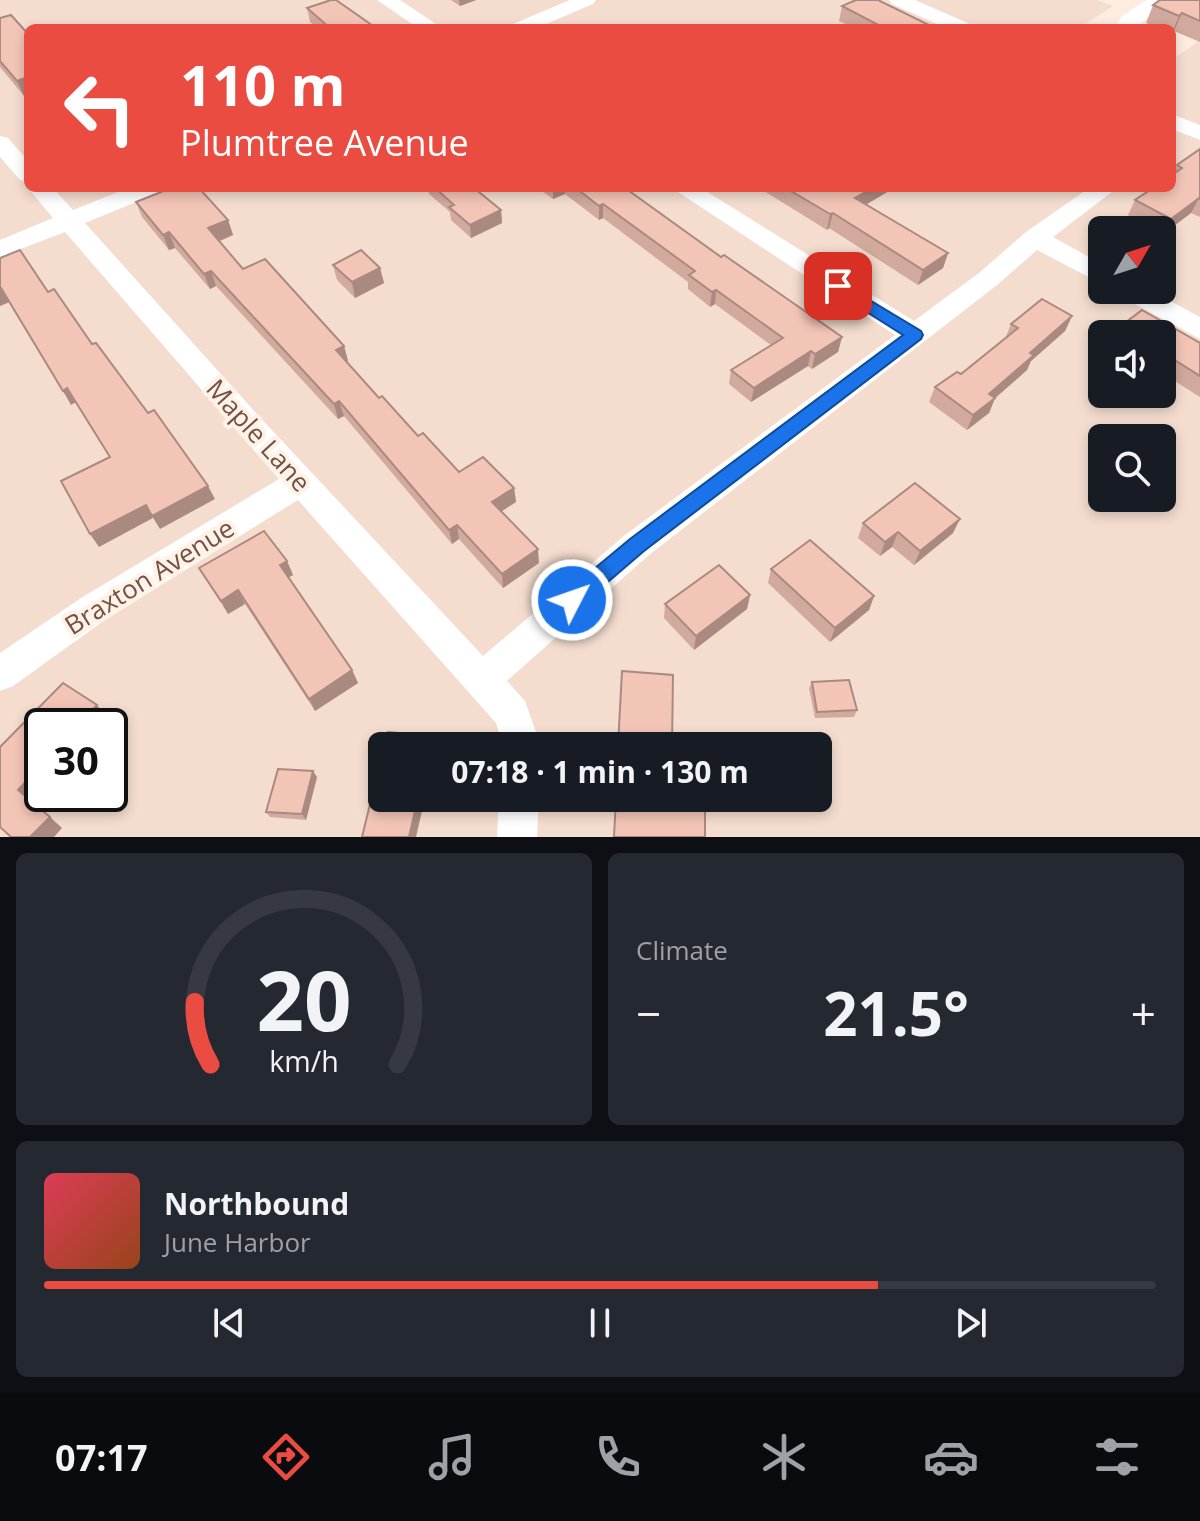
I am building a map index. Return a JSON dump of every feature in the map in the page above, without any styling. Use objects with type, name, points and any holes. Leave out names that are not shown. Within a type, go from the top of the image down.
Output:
[{"type":"street","points":[[387,0],[426,24]]},
{"type":"street","points":[[529,24],[586,0]]},
{"type":"street","points":[[899,0],[954,24]]},
{"type":"street","points":[[1127,24],[1160,0]]},
{"type":"street","points":[[0,143],[24,170]]},
{"type":"street","name":"Maple Lane","points":[[44,192],[512,714],[518,732]]},
{"type":"street","points":[[0,249],[139,192]]},
{"type":"street","points":[[690,192],[915,335]]},
{"type":"street","points":[[482,680],[626,554],[988,279],[1035,238],[1099,192]]},
{"type":"street","points":[[1035,238],[1088,267]]},
{"type":"street","points":[[1154,304],[1200,329]]},
{"type":"street","name":"Braxton Avenue","points":[[0,674],[93,609],[301,482]]},
{"type":"street","points":[[517,837],[518,812]]},
{"type":"shaded area","points":[[0,0],[1097,0],[1113,6],[1085,24],[24,24],[24,192],[1176,192],[1176,57],[1200,40],[1200,837],[0,837]]},
{"type":"building","points":[[336,0],[370,24],[325,24],[307,8]]},
{"type":"building","points":[[856,0],[878,0],[927,24],[876,24],[842,6]]},
{"type":"building","points":[[1160,0],[1200,0],[1200,21],[1153,5]]},
{"type":"building","points":[[11,15],[24,30],[24,78],[17,81],[0,61],[0,18]]},
{"type":"building","points":[[1200,149],[1200,199],[1175,216],[1165,216],[1135,200],[1147,192],[1176,192],[1176,172],[1182,168],[1177,165]]},
{"type":"building","points":[[161,192],[203,192],[228,220],[208,228],[243,269],[265,259],[344,346],[336,350],[418,436],[423,433],[459,472],[483,457],[514,488],[492,502],[538,549],[502,574],[457,525],[449,530],[339,401],[334,404],[211,271],[204,274],[169,232],[163,235],[136,202]]},
{"type":"building","points":[[439,192],[479,192],[501,210],[470,225],[449,207],[454,205]]},
{"type":"building","points":[[581,192],[631,192],[721,257],[724,255],[842,337],[815,354],[811,351],[754,388],[731,370],[783,338],[716,290],[712,292],[689,275],[695,271],[603,204],[599,206]]},
{"type":"building","points":[[793,192],[865,192],[855,198],[948,253],[923,270],[833,213]]},
{"type":"building","points":[[20,250],[48,292],[54,289],[92,344],[96,343],[148,413],[154,410],[208,486],[152,516],[146,505],[90,534],[61,481],[110,457],[67,388],[63,391],[0,288],[0,258]]},
{"type":"building","points":[[361,250],[380,268],[352,282],[333,265]]},
{"type":"building","points":[[1042,299],[1072,316],[989,394],[995,398],[973,415],[935,387],[957,372],[961,374],[1018,328],[1011,324]]},
{"type":"building","points":[[1142,310],[1160,320],[1129,320]]},
{"type":"building","points":[[1176,329],[1200,343],[1200,376],[1176,361]]},
{"type":"building","points":[[915,483],[960,519],[920,551],[898,532],[885,542],[863,523]]},
{"type":"building","points":[[264,531],[287,561],[280,565],[352,670],[309,699],[238,590],[221,601],[199,568]]},
{"type":"building","points":[[810,540],[874,596],[835,628],[771,569]]},
{"type":"building","points":[[719,565],[750,595],[696,636],[665,604]]},
{"type":"building","points":[[622,671],[673,675],[672,732],[619,732]]},
{"type":"building","points":[[849,680],[857,710],[817,712],[812,682]]},
{"type":"building","points":[[63,683],[97,705],[94,708],[38,708]]},
{"type":"building","points":[[24,723],[24,784],[18,790],[24,795],[24,812],[44,812],[50,817],[30,837],[11,837],[0,827],[0,747]]},
{"type":"building","points":[[278,769],[313,771],[302,814],[266,812]]},
{"type":"building","points":[[368,812],[415,812],[409,837],[362,837]]},
{"type":"building","points":[[615,812],[705,812],[705,837],[614,837]]},
{"type":"route","points":[[572,600],[637,545],[915,335],[838,286]]}]
